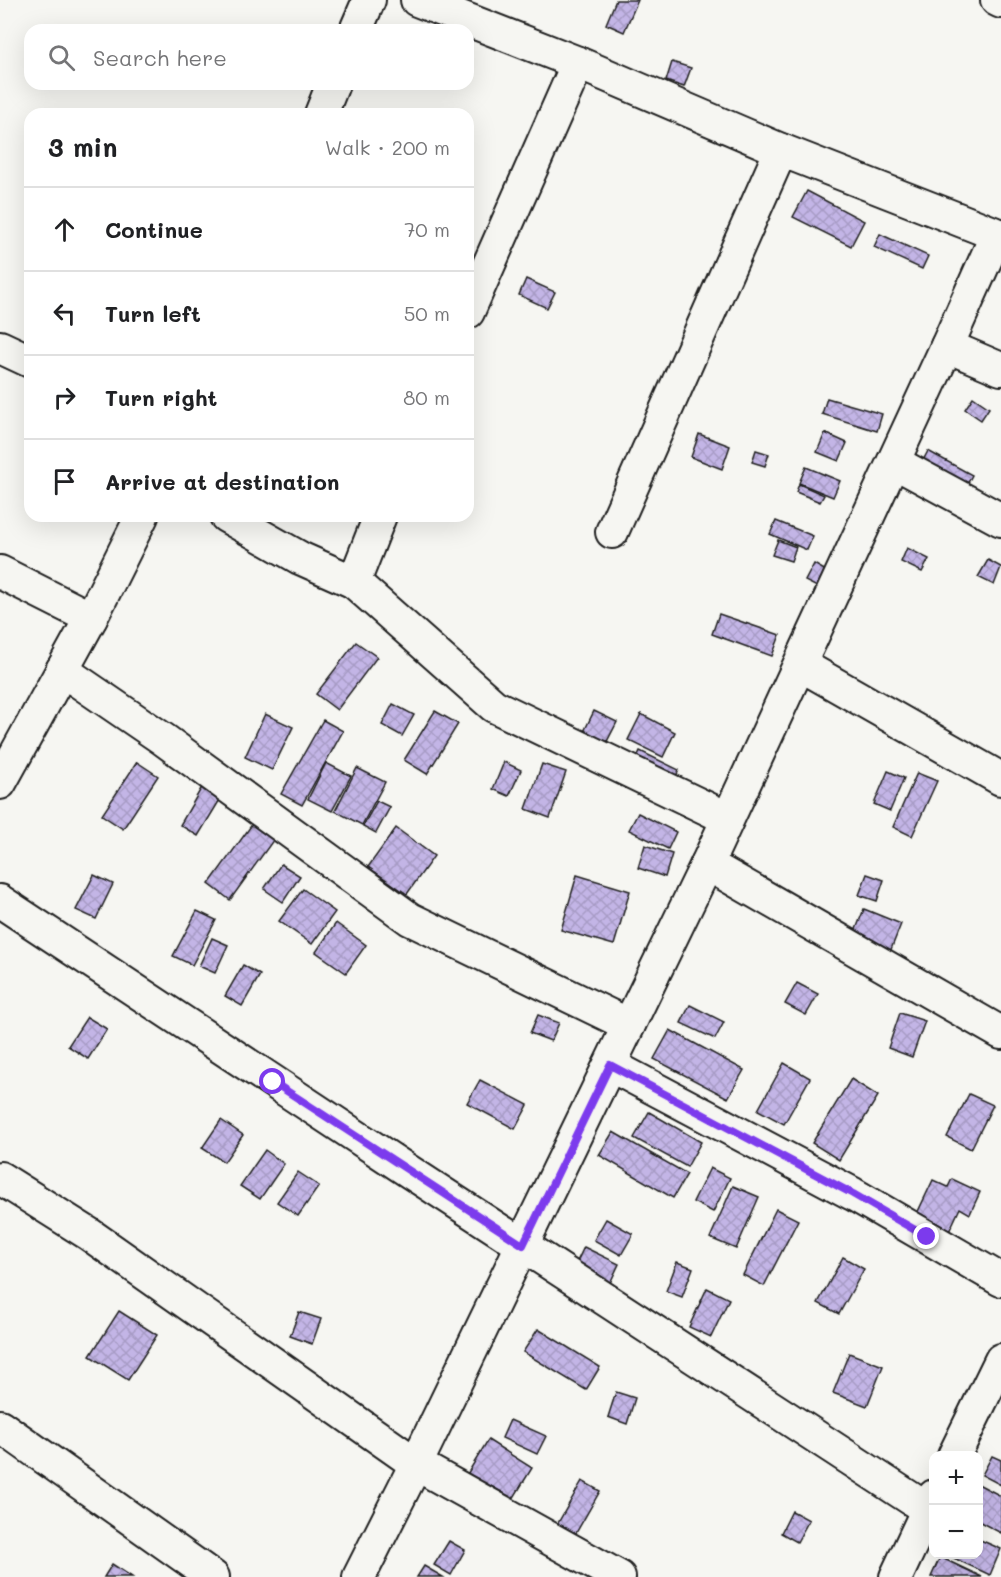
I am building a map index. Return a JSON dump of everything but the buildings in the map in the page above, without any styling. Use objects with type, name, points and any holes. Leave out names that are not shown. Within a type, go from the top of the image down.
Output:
[{"type":"street","points":[[359,24],[369,0]]},
{"type":"street","points":[[359,1577],[707,864],[999,235],[781,150],[578,63],[417,0]]},
{"type":"street","points":[[474,298],[578,63]]},
{"type":"street","points":[[323,108],[331,90]]},
{"type":"street","points":[[612,532],[781,150]]},
{"type":"street","points":[[947,346],[1001,369]]},
{"type":"street","points":[[0,347],[24,358]]},
{"type":"street","points":[[894,462],[1001,520]]},
{"type":"street","points":[[0,783],[91,618],[139,522]]},
{"type":"street","points":[[237,522],[300,558],[354,582],[494,706],[727,818]]},
{"type":"street","points":[[354,582],[378,522]]},
{"type":"street","points":[[0,572],[91,618]]},
{"type":"street","points":[[801,665],[1001,779]]},
{"type":"street","points":[[62,670],[164,739],[410,919],[629,1025]]},
{"type":"street","points":[[707,864],[1001,1033]]},
{"type":"street","points":[[0,901],[523,1245],[929,1501]]},
{"type":"street","points":[[610,1065],[853,1194],[1001,1280]]},
{"type":"street","points":[[0,1178],[89,1234],[416,1464],[619,1577]]},
{"type":"street","points":[[956,1451],[1001,1360]]},
{"type":"street","points":[[0,1426],[213,1577]]},
{"type":"street","points":[[896,1577],[929,1504]]},
{"type":"route","points":[[273,1082],[523,1245],[610,1065],[853,1194],[927,1237]]}]
